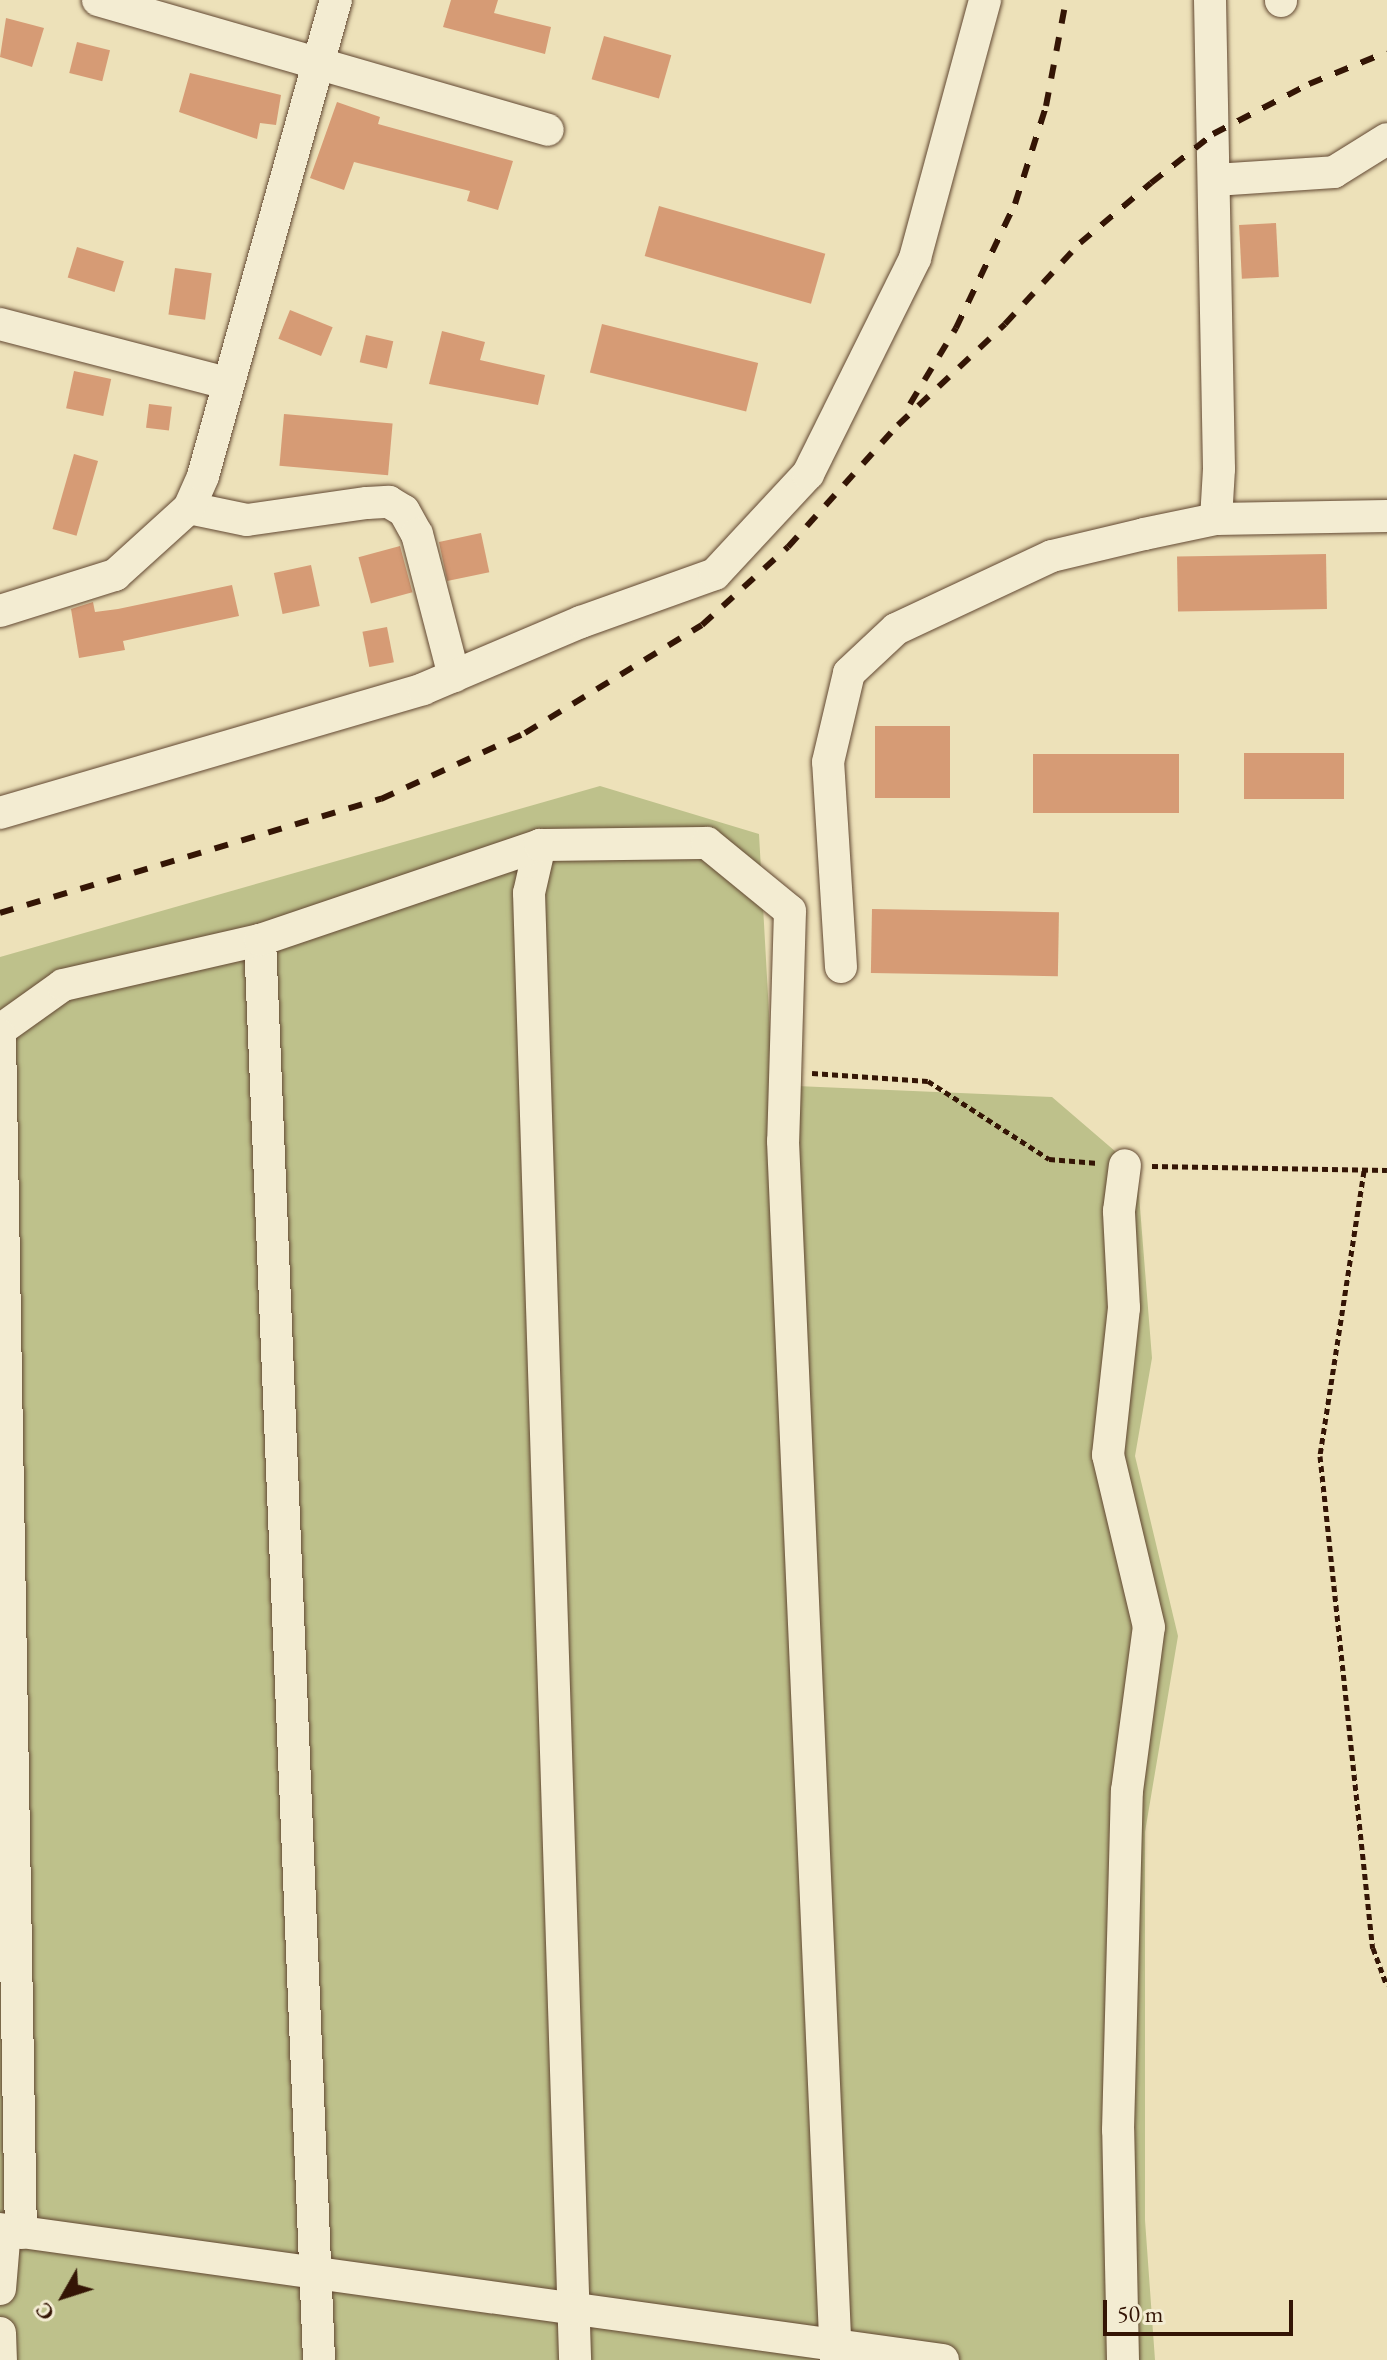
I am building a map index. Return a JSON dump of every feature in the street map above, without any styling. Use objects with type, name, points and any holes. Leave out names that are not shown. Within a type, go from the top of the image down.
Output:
[{"type":"street","points":[[98,0],[320,61],[548,130]]},
{"type":"street","points":[[0,611],[115,575],[189,508],[203,476],[336,0]]},
{"type":"street","points":[[15,810],[454,676],[715,574],[808,474],[915,258],[985,0]]},
{"type":"street","points":[[1210,0],[1215,180],[1216,519]]},
{"type":"street","points":[[1215,180],[1334,172],[1387,139]]},
{"type":"street","points":[[0,324],[227,383]]},
{"type":"street","points":[[189,508],[247,520],[367,503],[389,502],[404,511],[417,534],[454,676]]},
{"type":"street","points":[[841,967],[828,762],[849,673],[896,629],[1052,556],[1216,519],[1387,516]]},
{"type":"street","points":[[0,2289],[8,2231],[0,1033],[63,985],[260,940],[540,845],[707,843],[790,911],[784,1156],[836,2353]]},
{"type":"street","points":[[540,845],[529,893],[575,2360]]},
{"type":"street","points":[[260,940],[319,2360]]},
{"type":"street","points":[[1123,2360],[1118,2130],[1127,1791],[1149,1627],[1108,1455],[1124,1308],[1119,1211],[1125,1165]]},
{"type":"street","points":[[8,2231],[315,2269],[836,2353],[943,2360]]},
{"type":"street","points":[[0,2333],[1,2360]]},
{"type":"path","points":[[785,1071],[928,1081],[1049,1159],[1125,1165],[1387,1170]]},
{"type":"path","points":[[1364,1171],[1320,1456],[1373,1948],[1387,1986]]},
{"type":"green space","points":[[600,786],[759,834],[773,1085],[1052,1097],[1137,1170],[1152,1358],[1135,1456],[1178,1636],[1145,1832],[1145,2220],[1155,2360],[0,2360],[0,957]]},
{"type":"building","points":[[451,0],[498,0],[494,13],[551,27],[545,54],[443,27]]},
{"type":"building","points":[[6,18],[44,28],[32,67],[0,57]]},
{"type":"building","points":[[604,36],[671,55],[659,99],[592,79]]},
{"type":"building","points":[[77,42],[110,50],[102,81],[69,73]]},
{"type":"building","points":[[190,73],[281,95],[276,125],[260,123],[257,139],[179,112]]},
{"type":"building","points":[[337,102],[380,117],[378,124],[513,161],[498,210],[467,201],[470,191],[354,162],[344,190],[310,178]]},
{"type":"building","points":[[659,206],[825,254],[811,304],[645,256]]},
{"type":"building","points":[[1276,223],[1279,277],[1242,279],[1239,225]]},
{"type":"building","points":[[77,247],[124,261],[115,292],[68,278]]},
{"type":"building","points":[[175,268],[212,273],[205,320],[168,315]]},
{"type":"building","points":[[290,310],[333,327],[321,356],[278,339]]},
{"type":"building","points":[[602,324],[758,363],[746,411],[590,373]]},
{"type":"building","points":[[442,331],[485,342],[480,360],[545,375],[538,405],[429,384]]},
{"type":"building","points":[[366,335],[393,341],[387,369],[360,362]]},
{"type":"building","points":[[74,371],[111,379],[103,416],[66,408]]},
{"type":"building","points":[[149,404],[172,407],[169,431],[146,428]]},
{"type":"building","points":[[284,414],[393,423],[388,475],[279,466]]},
{"type":"building","points":[[74,454],[98,461],[77,536],[53,529]]},
{"type":"building","points":[[481,533],[489,572],[447,581],[439,542]]},
{"type":"building","points":[[400,546],[412,592],[371,603],[358,557]]},
{"type":"building","points":[[1326,554],[1327,609],[1178,612],[1177,557]]},
{"type":"building","points":[[311,565],[320,606],[283,614],[274,573]]},
{"type":"building","points":[[232,585],[239,616],[123,641],[125,650],[79,658],[71,609],[93,602],[95,612],[118,609]]},
{"type":"building","points":[[387,627],[394,662],[369,667],[362,632]]},
{"type":"building","points":[[875,726],[950,726],[950,798],[875,798]]},
{"type":"building","points":[[1244,753],[1344,753],[1344,799],[1244,799]]},
{"type":"building","points":[[1033,754],[1179,754],[1179,813],[1033,813]]},
{"type":"building","points":[[872,909],[1059,912],[1058,976],[871,973]]},
{"type":"railway","points":[[910,404],[956,328],[1015,204],[1046,106],[1066,0]]},
{"type":"railway","points":[[0,913],[381,799],[525,733],[702,625],[788,547],[898,425],[1005,324],[1080,243],[1151,183],[1213,134],[1309,84],[1387,52]]}]
